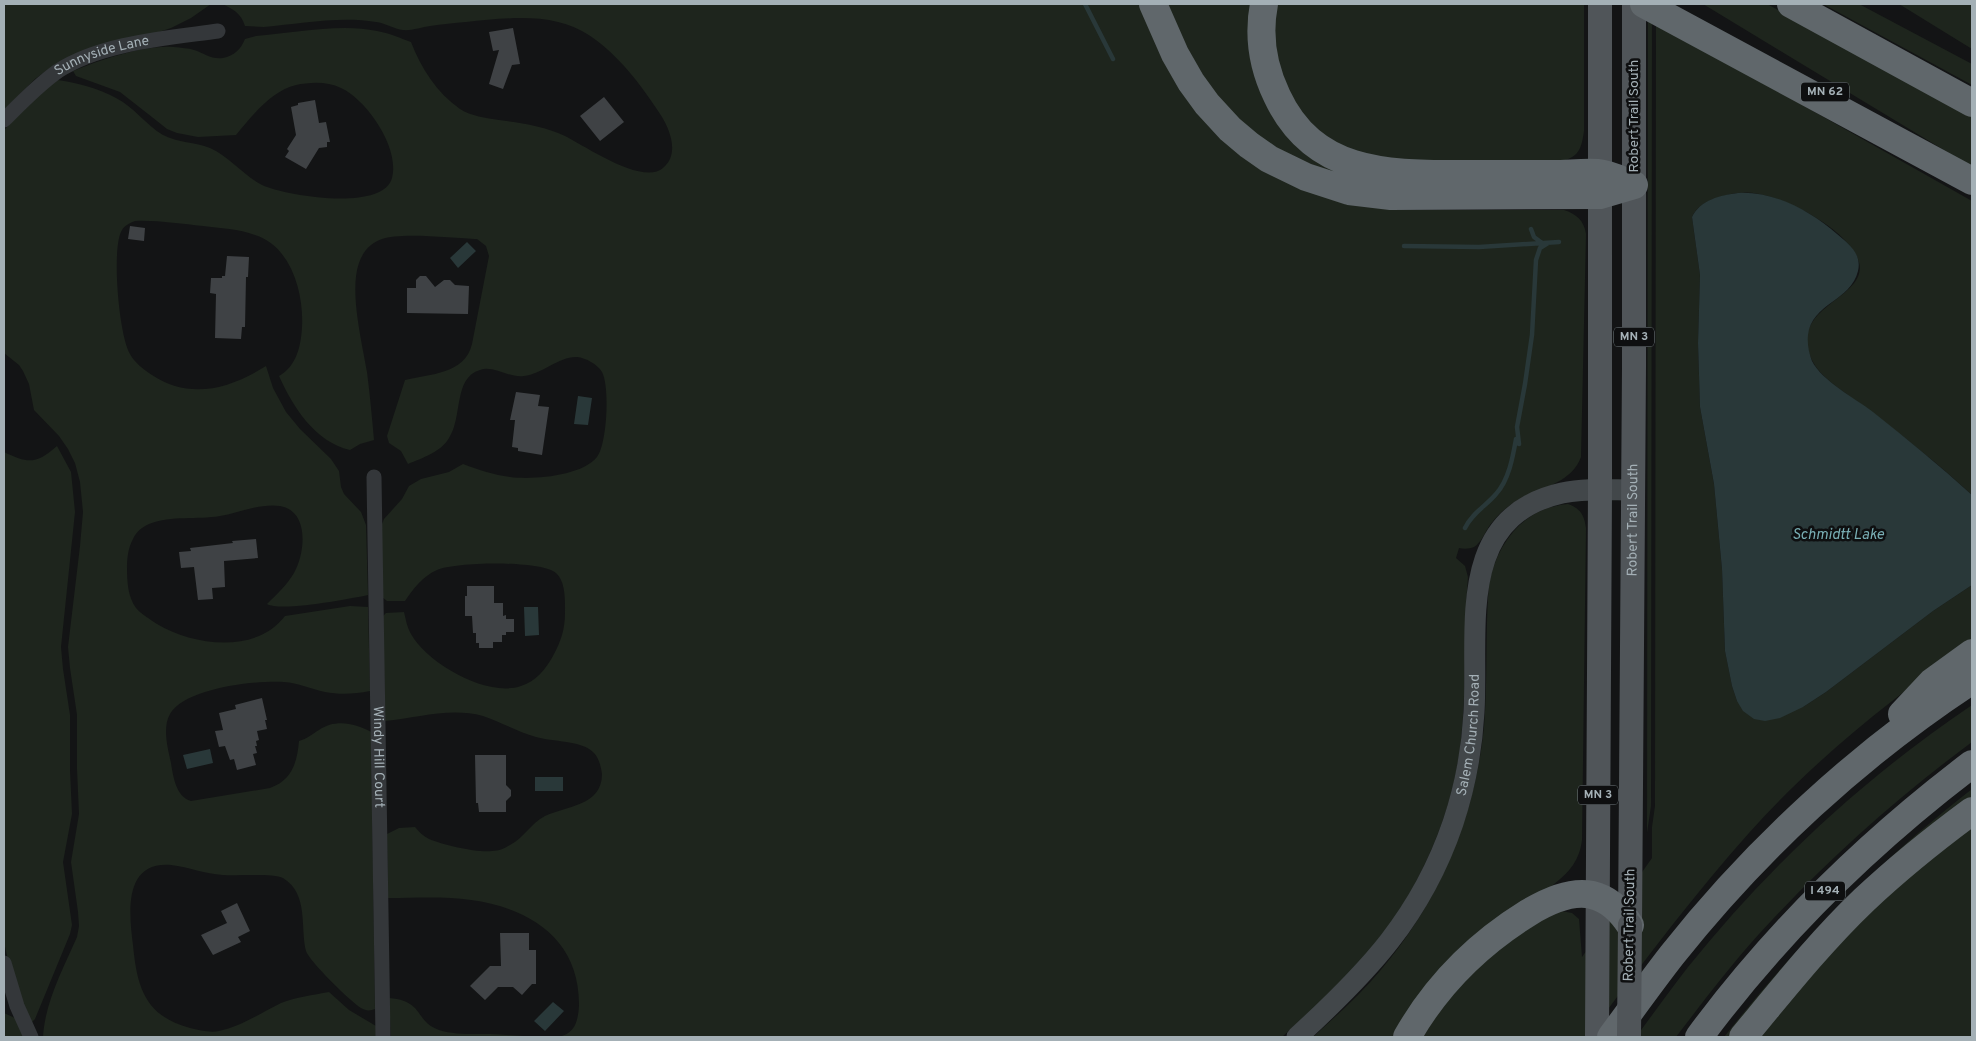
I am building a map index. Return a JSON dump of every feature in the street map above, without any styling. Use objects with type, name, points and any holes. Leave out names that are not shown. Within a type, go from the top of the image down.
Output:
[{"type":"highway","points":[[1152,4],[1179,62],[1190,82],[1207,104],[1230,129],[1254,148],[1281,165],[1306,177],[1340,188],[1379,195],[1600,184]]},
{"type":"highway","points":[[1264,4],[1262,45],[1273,88],[1286,112],[1298,128],[1335,156],[1358,166],[1396,173],[1634,185]]},
{"type":"highway","points":[[1644,4],[1676,12],[1972,181]]},
{"type":"highway","points":[[1791,4],[1972,103]]},
{"type":"highway","points":[[1611,1037],[1694,928],[1766,850],[1932,682],[1972,653]]},
{"type":"highway","points":[[1816,801],[1899,732],[1972,680]]},
{"type":"highway","name":"I 494","points":[[1699,1037],[1772,947],[1820,896],[1897,824],[1972,764]]},
{"type":"highway","points":[[1743,1037],[1811,956],[1863,901],[1904,863],[1972,811]]},
{"type":"highway","points":[[1407,1037],[1452,975],[1497,933],[1534,909],[1558,899],[1582,894],[1619,904]]},
{"type":"main road","name":"Robert Trail South","points":[[1600,4],[1600,490],[1619,904],[1629,1037]]},
{"type":"main road","name":"Robert Trail South","points":[[1597,1037],[1598,936],[1619,904],[1633,490],[1634,4]]},
{"type":"street","name":"Sunnyside Lane","points":[[4,120],[47,79],[80,60],[120,47],[218,31]]},
{"type":"street","name":"Windy Hill Court","points":[[374,477],[383,1037]]},
{"type":"street","name":"Salem Church Road","points":[[1297,1037],[1360,978],[1388,944],[1420,896],[1448,837],[1469,761],[1474,711],[1476,598],[1480,574],[1489,546],[1507,522],[1536,502],[1569,491],[1633,490]]},
{"type":"street","points":[[4,963],[17,1006],[31,1037]]},
{"type":"shaded area","points":[[4,4],[211,4],[191,18],[171,28],[50,68],[35,79],[4,110]]},
{"type":"shaded area","points":[[222,4],[1143,4],[1210,120],[1391,210],[1564,210],[1576,216],[1581,221],[1586,234],[1581,457],[1576,467],[1568,475],[1550,486],[1518,500],[1504,510],[1496,517],[1481,540],[1474,547],[1459,548],[1456,558],[1465,566],[1468,577],[1465,679],[1461,740],[1451,795],[1421,873],[1392,921],[1366,957],[1319,1004],[1282,1037],[558,1037],[572,1030],[578,1017],[579,1006],[577,983],[571,963],[561,946],[548,931],[532,920],[493,904],[450,898],[388,898],[387,834],[399,828],[415,827],[429,839],[451,846],[486,851],[502,849],[519,839],[545,816],[590,799],[600,785],[602,774],[598,760],[594,753],[582,746],[536,737],[483,716],[446,713],[385,721],[383,616],[386,613],[404,612],[410,631],[419,645],[430,656],[459,675],[492,687],[507,688],[521,686],[535,678],[547,666],[560,640],[565,613],[562,581],[556,573],[534,566],[517,564],[462,565],[437,570],[427,576],[405,601],[387,601],[382,597],[382,524],[384,519],[402,499],[409,486],[421,479],[449,472],[463,464],[498,475],[531,478],[569,472],[580,469],[590,463],[597,457],[600,450],[605,428],[607,402],[602,372],[591,362],[571,357],[531,375],[518,376],[490,369],[480,370],[471,374],[462,389],[456,420],[446,443],[431,454],[408,464],[401,451],[389,443],[387,436],[405,380],[445,371],[454,367],[468,354],[472,344],[489,256],[486,246],[477,239],[401,236],[382,239],[365,251],[356,274],[355,288],[357,317],[367,372],[374,440],[360,444],[350,450],[337,446],[307,422],[291,400],[279,376],[290,367],[297,354],[302,314],[298,286],[293,272],[278,249],[255,235],[236,230],[169,222],[135,221],[126,225],[122,230],[117,254],[120,311],[126,344],[134,360],[149,373],[166,383],[195,389],[224,386],[238,381],[266,366],[273,388],[286,412],[300,429],[331,459],[339,471],[344,494],[361,512],[366,525],[368,595],[300,606],[286,607],[267,604],[294,573],[301,555],[302,545],[301,524],[296,516],[290,510],[272,505],[220,516],[158,521],[149,524],[134,536],[131,542],[127,573],[131,599],[141,613],[172,632],[206,641],[242,641],[258,636],[273,628],[285,616],[350,606],[368,607],[370,691],[336,694],[284,682],[257,682],[222,688],[190,698],[178,705],[170,714],[166,726],[166,738],[176,785],[182,795],[191,801],[270,788],[277,785],[292,770],[297,756],[299,741],[332,724],[358,726],[371,732],[375,1009],[366,1010],[361,1008],[314,963],[306,951],[302,912],[297,893],[291,885],[278,876],[216,874],[171,865],[155,866],[144,871],[137,880],[133,892],[130,919],[137,974],[146,998],[153,1008],[175,1023],[190,1028],[212,1032],[219,1031],[251,1019],[281,1003],[329,992],[349,1010],[376,1026],[376,1037],[43,1037],[44,1024],[51,998],[77,937],[79,926],[71,862],[79,814],[77,715],[68,647],[83,512],[80,482],[75,463],[59,436],[34,410],[29,384],[23,371],[19,365],[4,353],[4,130],[41,93],[58,80],[65,81],[109,94],[129,106],[163,135],[175,140],[210,148],[224,156],[262,185],[311,197],[353,198],[371,195],[385,189],[392,178],[391,153],[379,126],[371,114],[351,94],[341,88],[324,83],[313,83],[287,88],[270,98],[236,135],[198,137],[167,129],[120,92],[76,76],[73,71],[137,50],[163,47],[187,48],[212,57],[223,58],[231,56],[237,51],[245,39],[256,36],[317,29],[348,28],[381,32],[411,42],[425,70],[437,88],[452,103],[469,113],[541,127],[565,136],[614,162],[642,172],[654,172],[663,168],[671,157],[672,143],[665,123],[631,73],[604,47],[574,27],[547,20],[524,18],[434,25],[406,30],[362,20],[320,21],[264,27],[245,26],[236,12]]},
{"type":"shaded area","points":[[1162,4],[1256,4],[1255,53],[1360,184],[1263,145],[1206,88]]},
{"type":"shaded area","points":[[1275,4],[1584,4],[1584,131],[1581,145],[1573,156],[1555,163],[1372,160],[1323,137],[1291,101],[1272,44]]},
{"type":"shaded area","points":[[1648,4],[1652,4],[1651,806],[1647,833]]},
{"type":"shaded area","points":[[1656,4],[1675,4],[1675,33],[1972,201],[1972,495],[1909,442],[1831,382],[1813,362],[1807,343],[1809,328],[1817,316],[1852,286],[1859,275],[1859,262],[1853,250],[1844,239],[1817,218],[1786,202],[1753,193],[1731,194],[1711,200],[1698,208],[1692,217],[1700,275],[1698,343],[1700,407],[1714,484],[1722,569],[1725,651],[1737,701],[1803,707],[1826,692],[1933,611],[1972,585],[1972,642],[1855,731],[1774,806],[1686,908],[1587,1037],[1414,1037],[1499,942],[1561,911],[1572,913],[1579,919],[1582,957],[1652,858],[1652,827],[1655,806]]},
{"type":"shaded area","points":[[1703,4],[1767,4],[1972,115],[1972,167]]},
{"type":"shaded area","points":[[1823,4],[1859,4],[1972,64],[1972,85]]},
{"type":"shaded area","points":[[1899,4],[1972,4],[1972,49]]},
{"type":"shaded area","points":[[57,446],[71,472],[75,512],[61,647],[70,715],[72,814],[63,862],[72,925],[35,1019],[30,1024],[10,969],[4,942],[4,452],[20,459],[32,460],[38,459]]},
{"type":"shaded area","points":[[1568,504],[1581,513],[1586,528],[1582,840],[1578,856],[1566,874],[1548,889],[1396,1037],[1313,1037],[1356,997],[1401,944],[1420,916],[1451,857],[1463,826],[1472,793],[1484,727],[1489,583],[1493,568],[1506,541],[1526,520],[1538,512]]},
{"type":"shaded area","points":[[1972,705],[1972,742],[1888,809],[1809,882],[1748,946],[1676,1037],[1636,1037],[1688,967],[1719,930],[1785,859],[1856,793],[1932,733]]},
{"type":"shaded area","points":[[1972,789],[1972,803],[1735,1037],[1724,1037],[1752,1002],[1810,937],[1871,875]]},
{"type":"shaded area","points":[[1972,819],[1972,1037],[1752,1037],[1810,966]]},
{"type":"shaded area","points":[[389,998],[408,1003],[431,1026],[445,1032],[540,1037],[391,1037]]},
{"type":"shaded area","points":[[4,1013],[17,1019],[25,1037],[4,1037]]},
{"type":"water","name":"Schmidtt Lake","points":[[1738,193],[1765,195],[1804,210],[1827,226],[1854,250],[1859,265],[1854,281],[1811,324],[1808,342],[1812,361],[1831,382],[1886,422],[1972,495],[1972,585],[1933,611],[1826,692],[1803,707],[1780,718],[1765,721],[1754,719],[1743,711],[1732,686],[1725,651],[1722,569],[1714,484],[1700,407],[1698,343],[1700,275],[1692,217],[1700,206],[1706,202],[1725,195]]},
{"type":"water","points":[[467,242],[476,251],[458,268],[450,258]]},
{"type":"water","points":[[578,396],[592,398],[588,425],[574,424]]},
{"type":"water","points":[[524,607],[538,607],[539,635],[525,636]]},
{"type":"water","points":[[210,749],[213,763],[187,769],[183,755]]},
{"type":"water","points":[[535,777],[563,777],[563,791],[535,791]]},
{"type":"water","points":[[553,1002],[564,1011],[545,1031],[534,1021]]},
{"type":"building","points":[[513,28],[520,64],[512,65],[503,89],[489,84],[499,50],[493,51],[489,32]]},
{"type":"building","points":[[604,97],[624,122],[600,141],[580,116]]},
{"type":"building","points":[[315,100],[319,123],[326,122],[330,142],[327,142],[327,147],[319,148],[306,169],[285,157],[289,151],[287,149],[296,135],[291,107],[298,105],[298,103]]},
{"type":"building","points":[[130,226],[145,228],[144,241],[128,239]]},
{"type":"building","points":[[227,256],[249,257],[248,277],[246,277],[245,327],[242,327],[241,339],[215,338],[216,294],[210,293],[211,278],[222,278],[222,276],[225,276]]},
{"type":"building","points":[[420,276],[426,276],[435,287],[444,280],[450,280],[455,285],[469,286],[468,314],[407,313],[407,288],[416,288],[416,280]]},
{"type":"building","points":[[516,392],[540,395],[538,406],[549,407],[542,455],[518,451],[518,448],[512,447],[515,420],[510,420]]},
{"type":"building","points":[[256,539],[258,558],[224,561],[225,587],[212,588],[213,599],[198,600],[194,567],[181,568],[179,552],[191,551],[190,548]]},
{"type":"building","points":[[467,586],[494,586],[494,603],[503,603],[503,616],[506,615],[506,619],[514,619],[514,632],[506,632],[506,635],[502,635],[502,642],[493,642],[493,648],[479,648],[479,643],[476,643],[476,633],[473,633],[472,616],[465,616]]},
{"type":"building","points":[[262,698],[267,729],[257,731],[259,740],[256,741],[257,746],[255,746],[257,753],[253,754],[256,765],[237,770],[234,759],[230,760],[225,746],[219,747],[215,731],[223,730],[219,713],[236,709],[235,705]]},
{"type":"building","points":[[475,755],[506,755],[506,785],[511,790],[511,796],[506,801],[506,812],[479,812],[478,803],[476,803]]},
{"type":"building","points":[[237,903],[250,931],[238,937],[241,942],[213,955],[201,935],[227,923],[221,911]]},
{"type":"building","points":[[500,933],[529,933],[529,950],[536,950],[536,984],[532,984],[522,995],[513,987],[498,987],[485,1000],[470,986],[490,966],[501,966]]},
{"type":"waterway","points":[[1085,4],[1113,59]]},
{"type":"waterway","points":[[1531,229],[1534,237],[1542,243]]},
{"type":"waterway","points":[[1404,246],[1479,247],[1559,242]]},
{"type":"waterway","points":[[1519,444],[1517,427],[1532,335],[1536,260],[1540,248],[1548,243]]},
{"type":"waterway","points":[[1465,528],[1475,514],[1496,494],[1504,482],[1510,468],[1516,439]]}]
